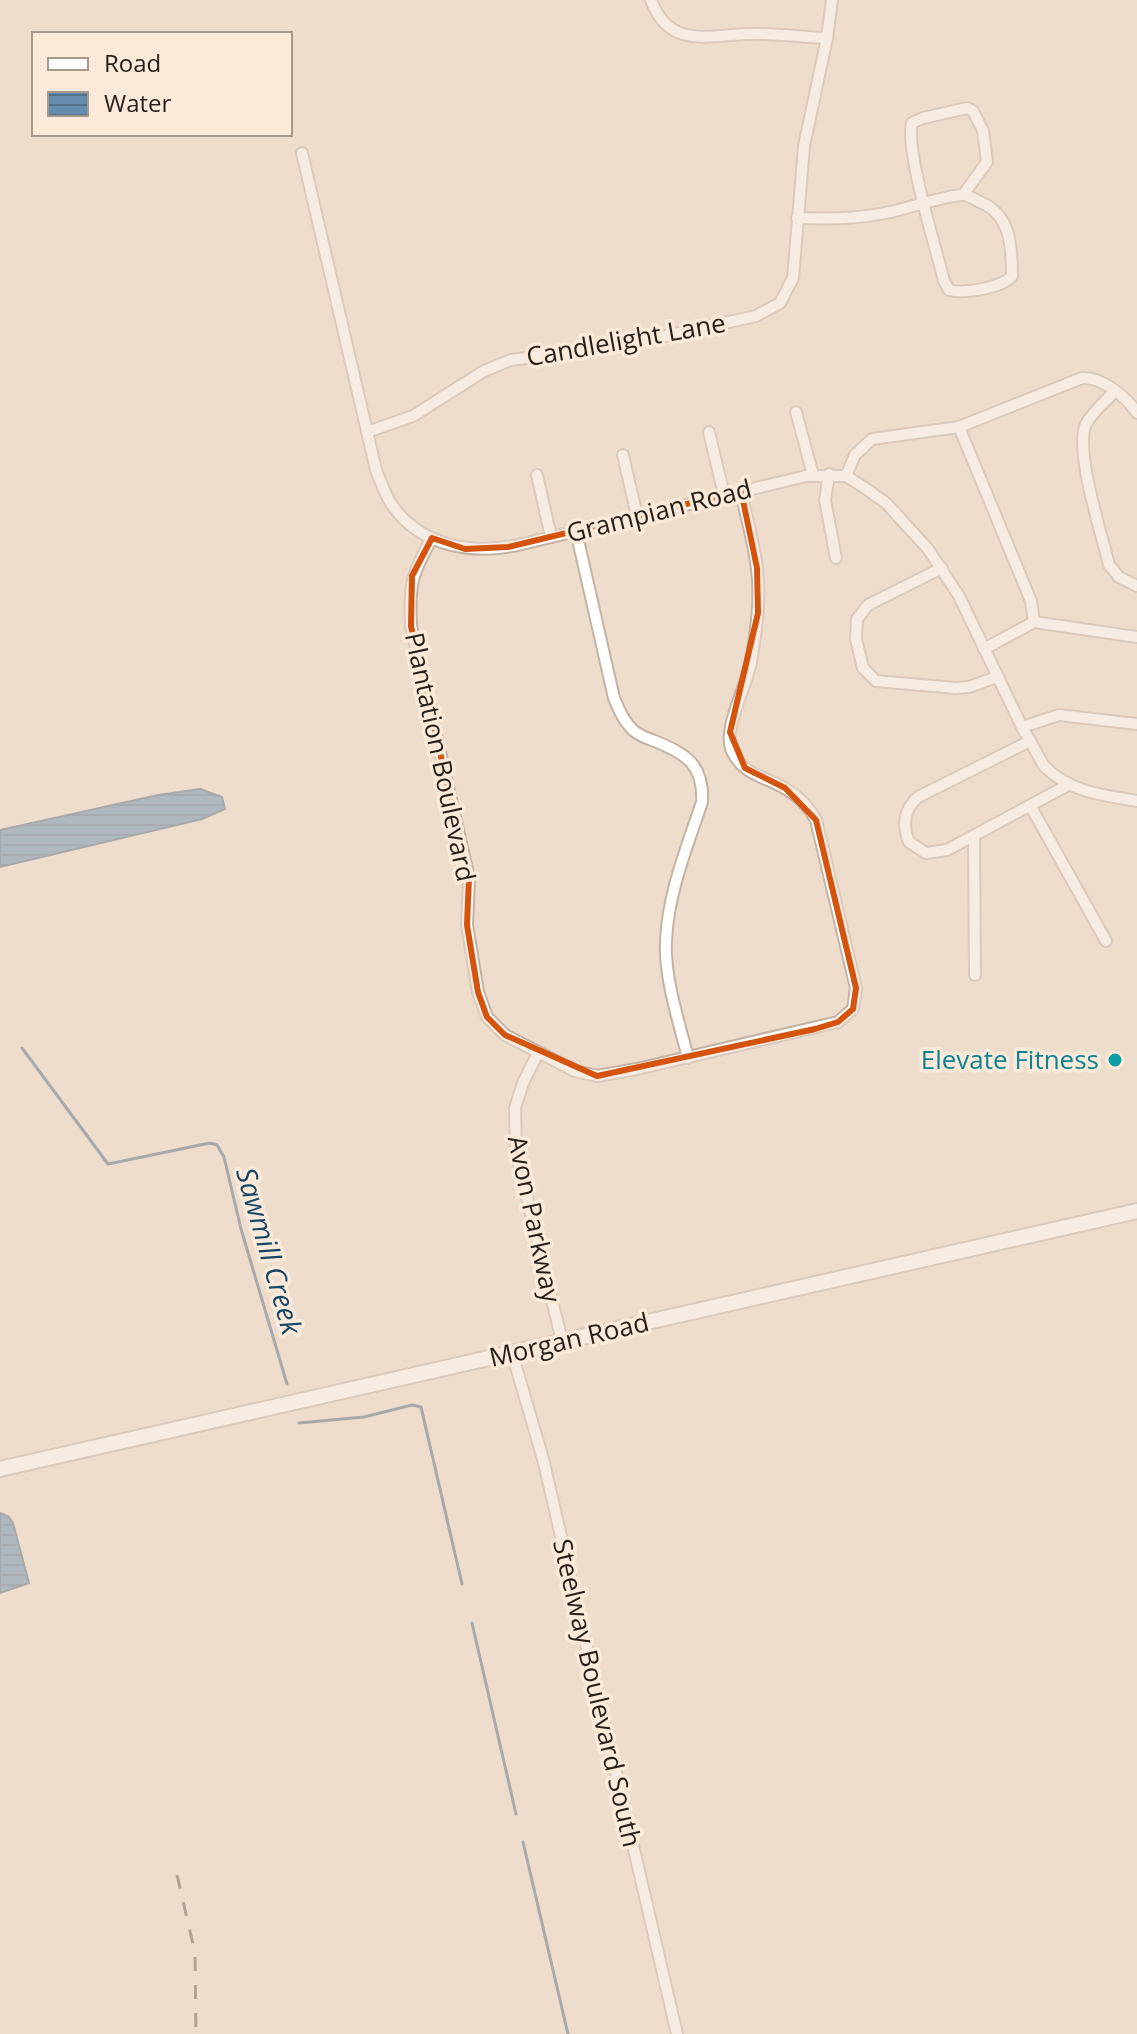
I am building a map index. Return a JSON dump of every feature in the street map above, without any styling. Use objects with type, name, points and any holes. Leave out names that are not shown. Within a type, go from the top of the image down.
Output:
[{"type":"street","points":[[651,0],[661,19],[678,33],[706,39],[755,33],[827,38]]},
{"type":"street","name":"Candlelight Lane","points":[[367,432],[413,416],[484,371],[511,360],[671,336],[756,316],[775,307],[789,290],[793,278],[804,146],[832,0]]},
{"type":"street","points":[[797,218],[852,218],[925,204],[963,195],[993,208],[1007,229],[1012,251],[1012,276],[1003,284],[957,292],[949,290],[925,204],[910,132],[912,123],[967,108],[973,111],[983,131],[987,162],[963,195]]},
{"type":"street","name":"Grampian Road","points":[[302,153],[376,470],[391,503],[407,522],[432,538],[465,549],[485,550],[813,475],[846,476],[886,503],[942,568],[1044,766],[1057,779],[1083,792],[1137,801]]},
{"type":"street","points":[[846,476],[855,455],[872,439],[959,427],[1082,378],[1091,378],[1115,391],[1137,413]]},
{"type":"street","points":[[1115,391],[1087,422],[1082,437],[1083,457],[1109,565],[1119,577],[1137,586]]},
{"type":"street","points":[[796,412],[813,475]]},
{"type":"street","points":[[959,427],[1031,601],[1034,622]]},
{"type":"street","points":[[709,432],[724,495]]},
{"type":"street","points":[[623,455],[637,516]]},
{"type":"street","points":[[829,474],[825,500],[836,558]]},
{"type":"street","points":[[537,475],[551,537]]},
{"type":"street","name":"Plantation Boulevard","points":[[432,538],[412,576],[409,590],[411,626],[469,878],[467,925],[482,1008],[494,1026],[505,1035],[575,1071],[597,1076],[838,1022],[845,1019],[855,1004],[856,988],[816,820],[802,801],[785,788],[754,776],[734,755],[728,741],[750,666],[758,602],[757,568],[741,491]]},
{"type":"street","points":[[576,531],[614,698],[621,714],[642,736],[682,752],[703,788],[702,802],[670,904],[665,944],[688,1058]]},
{"type":"street","points":[[942,568],[868,605],[860,613],[856,639],[863,668],[867,675],[883,683],[955,688],[969,687],[997,677]]},
{"type":"street","points":[[984,649],[1034,622],[1137,637]]},
{"type":"street","points":[[1022,727],[1059,715],[1137,724]]},
{"type":"street","points":[[1030,741],[912,802],[904,819],[909,842],[926,853],[936,853],[1031,807],[1068,785]]},
{"type":"street","points":[[1031,807],[1106,941]]},
{"type":"street","points":[[974,836],[975,975]]},
{"type":"street","name":"Avon Parkway","points":[[538,1053],[515,1108],[516,1152],[562,1341]]},
{"type":"street","name":"Morgan Road","points":[[0,1469],[1137,1211]]},
{"type":"street","name":"Steelway Boulevard South","points":[[512,1353],[543,1459],[677,2034]]},
{"type":"highlighted area","points":[[741,491],[757,568],[758,613],[730,732],[745,768],[785,788],[816,820],[856,988],[853,1009],[838,1022],[815,1029],[597,1076],[505,1035],[487,1017],[478,992],[467,925],[469,878],[411,626],[412,576],[432,538],[465,549],[508,547]]},
{"type":"water","points":[[200,789],[222,797],[225,809],[202,819],[0,867],[0,830],[158,795]]},
{"type":"water","points":[[0,1513],[8,1516],[13,1523],[29,1583],[0,1593]]},
{"type":"waterway","name":"Sawmill Creek","points":[[22,1048],[108,1164],[210,1143],[217,1145],[224,1157],[241,1229],[287,1384]]},
{"type":"waterway","name":"Sawmill Creek","points":[[299,1423],[364,1417],[412,1405],[421,1407],[462,1584]]},
{"type":"waterway","name":"Sawmill Creek","points":[[472,1623],[516,1814]]},
{"type":"waterway","name":"Sawmill Creek","points":[[523,1842],[568,2034]]},
{"type":"railway","points":[[177,1875],[195,1953],[196,2034]]},
{"type":"place","name":"Elevate Fitness","points":[[1115,1060]]}]
